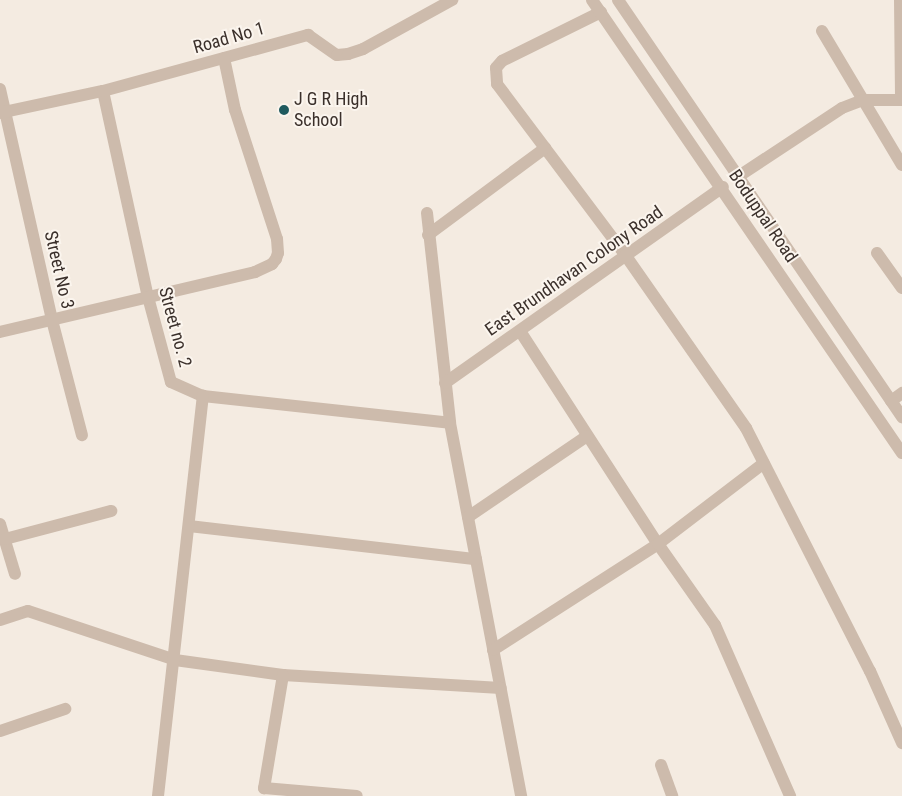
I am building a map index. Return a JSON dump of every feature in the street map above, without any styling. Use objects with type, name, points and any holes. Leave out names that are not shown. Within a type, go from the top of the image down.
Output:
[{"type":"street","name":"Road No 1","points":[[3,113],[103,91],[308,35],[337,55],[348,54],[363,49],[437,3],[452,0]]},
{"type":"street","name":"Boduppal Road","points":[[592,0],[723,187],[902,453]]},
{"type":"street","name":"Boduppal Road","points":[[618,0],[902,417]]},
{"type":"street","points":[[739,176],[842,108],[864,100],[901,100],[900,0]]},
{"type":"street","points":[[601,12],[502,61],[496,68],[497,84],[626,256],[746,428],[870,671],[902,743]]},
{"type":"street","points":[[822,31],[902,165]]},
{"type":"street","points":[[0,332],[255,272],[272,264],[278,253],[277,239],[235,110],[224,58]]},
{"type":"street","name":"Street No 3","points":[[0,89],[3,113],[52,320],[82,435]]},
{"type":"street","name":"Street no. 2","points":[[103,91],[148,297],[171,382],[203,396],[450,423]]},
{"type":"street","points":[[428,235],[545,148]]},
{"type":"street","name":"East Brundhavan Colony Road","points":[[445,383],[723,187]]},
{"type":"street","points":[[427,213],[450,423],[521,796]]},
{"type":"street","points":[[877,253],[902,288]]},
{"type":"street","points":[[520,331],[658,544],[715,625],[790,796]]},
{"type":"street","points":[[891,401],[902,393]]},
{"type":"street","points":[[158,796],[175,660],[203,396]]},
{"type":"street","points":[[468,517],[587,436]]},
{"type":"street","points":[[493,650],[658,544],[764,463]]},
{"type":"street","points":[[5,539],[111,511]]},
{"type":"street","points":[[0,524],[15,574]]},
{"type":"street","points":[[189,526],[476,559]]},
{"type":"street","points":[[0,620],[28,612],[175,660],[283,675],[501,688]]},
{"type":"street","points":[[283,675],[264,788],[357,796]]},
{"type":"street","points":[[0,731],[65,709]]},
{"type":"street","points":[[661,765],[672,796]]},
{"type":"place","name":"J G R High School","points":[[284,110]]}]
